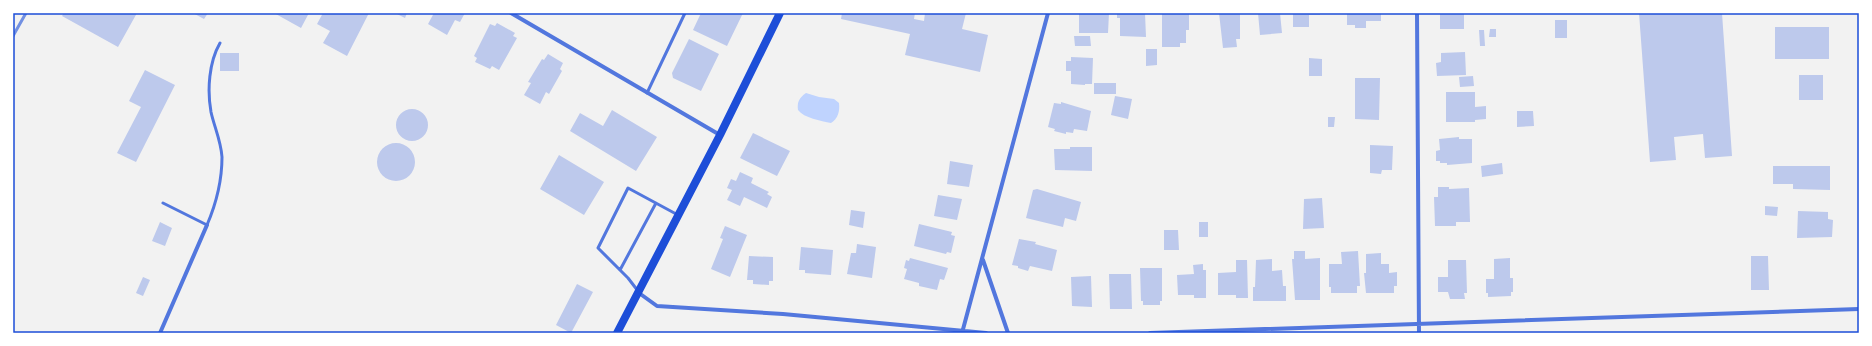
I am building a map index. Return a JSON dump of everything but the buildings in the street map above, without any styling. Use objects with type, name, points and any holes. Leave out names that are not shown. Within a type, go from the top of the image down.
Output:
[{"type":"main road","points":[[618,333],[640,293],[678,215],[720,135],[780,13]]},
{"type":"street","points":[[511,13],[720,135]]},
{"type":"street","points":[[962,332],[983,259],[1048,13]]},
{"type":"street","points":[[1417,13],[1419,333]]},
{"type":"street","points":[[160,333],[207,225]]},
{"type":"street","points":[[983,259],[1008,333]]},
{"type":"street","points":[[640,293],[657,306],[783,314],[962,332],[986,333]]},
{"type":"street","points":[[1150,333],[1859,309]]},
{"type":"lane","points":[[647,92],[685,13]]},
{"type":"lane","points":[[163,203],[207,225],[218,192],[222,156],[211,111],[210,84],[214,54],[220,43]]},
{"type":"lane","points":[[640,293],[598,248],[628,188],[678,215]]},
{"type":"lane","points":[[620,270],[656,203]]},
{"type":"water","points":[[806,93],[834,99],[839,103],[839,112],[837,117],[831,123],[813,119],[801,113],[798,110],[798,102]]},
{"type":"railway","points":[[13,36],[26,13]]}]
